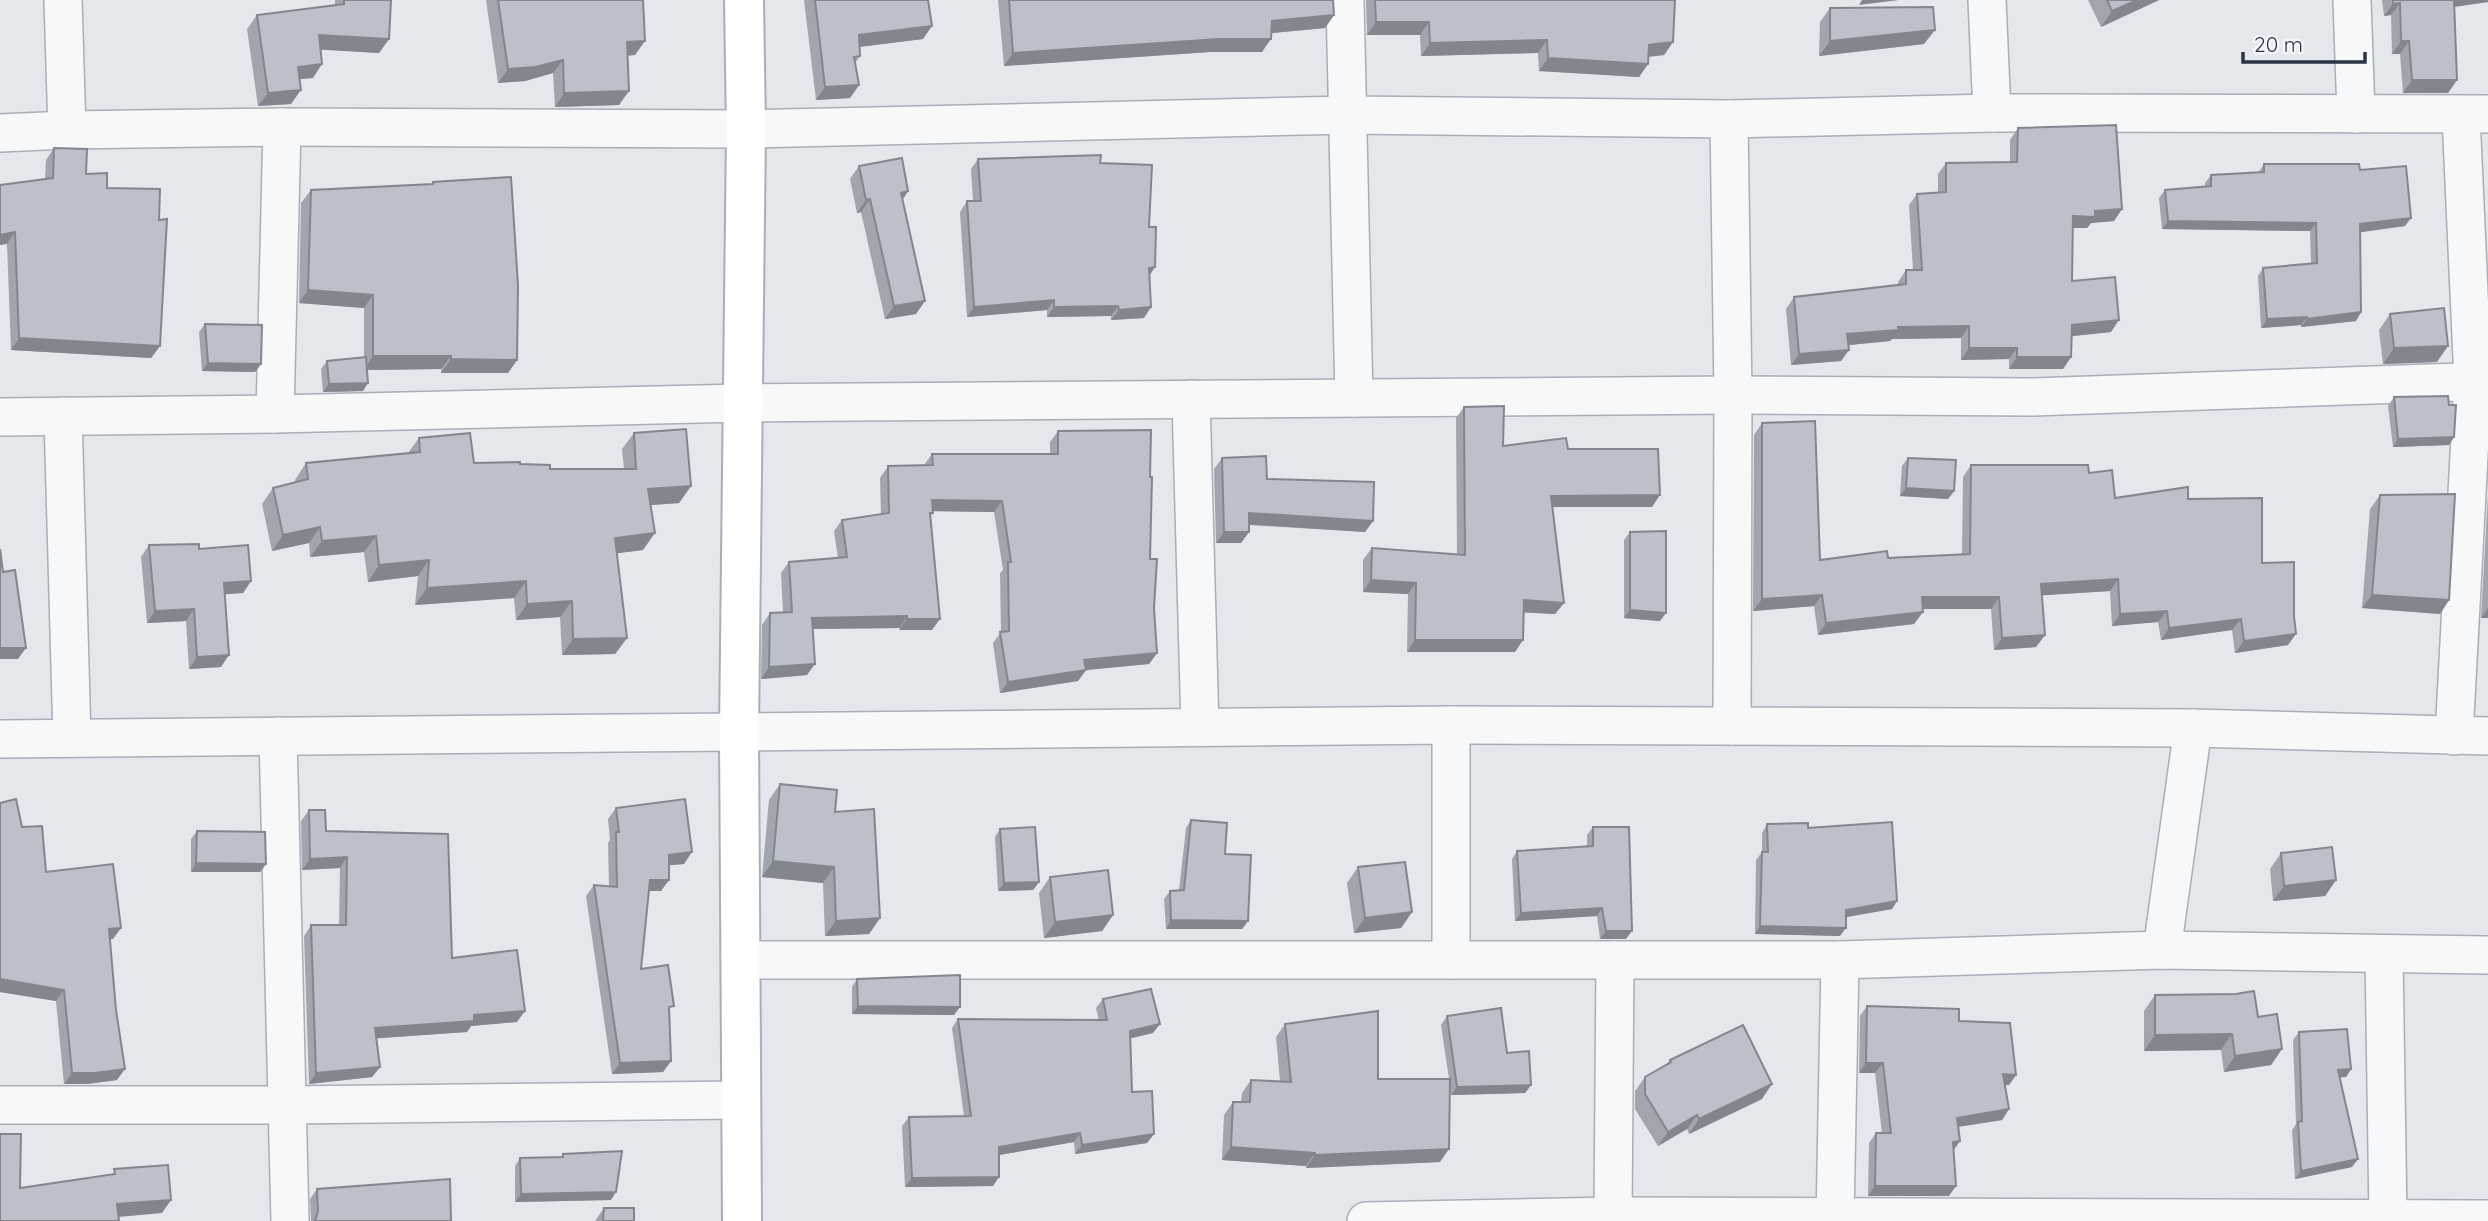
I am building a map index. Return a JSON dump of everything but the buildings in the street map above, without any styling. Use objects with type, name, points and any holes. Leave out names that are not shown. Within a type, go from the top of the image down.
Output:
[{"type":"street","points":[[63,0],[67,130]]},
{"type":"street","points":[[742,1221],[742,960],[738,731],[746,129],[744,0]]},
{"type":"street","points":[[1345,0],[1354,398]]},
{"type":"street","points":[[1987,0],[1992,113]]},
{"type":"street","points":[[2352,0],[2356,114]]},
{"type":"street","points":[[0,133],[282,127],[746,129],[1347,115],[1729,119],[1992,113],[2475,115],[2480,381],[2471,736],[2193,727],[1451,725],[0,739]]},
{"type":"street","points":[[1729,119],[1732,726]]},
{"type":"street","points":[[275,414],[282,127]]},
{"type":"street","points":[[0,417],[275,414],[741,403],[1732,395],[2033,397],[2480,381]]},
{"type":"street","points":[[1191,399],[1200,727]]},
{"type":"street","points":[[63,416],[72,738]]},
{"type":"street","points":[[1451,725],[1451,960]]},
{"type":"street","points":[[2162,950],[2193,727]]},
{"type":"street","points":[[278,736],[290,1221]]},
{"type":"street","points":[[742,960],[1840,960],[2162,950],[2488,955]]},
{"type":"street","points":[[2384,954],[2388,1219]]},
{"type":"street","points":[[1614,1216],[1615,960]]},
{"type":"street","points":[[1835,1219],[1840,960]]},
{"type":"street","points":[[0,1105],[740,1100]]},
{"type":"street","points":[[1366,1221],[1614,1216],[2118,1220],[2488,1219]]}]
